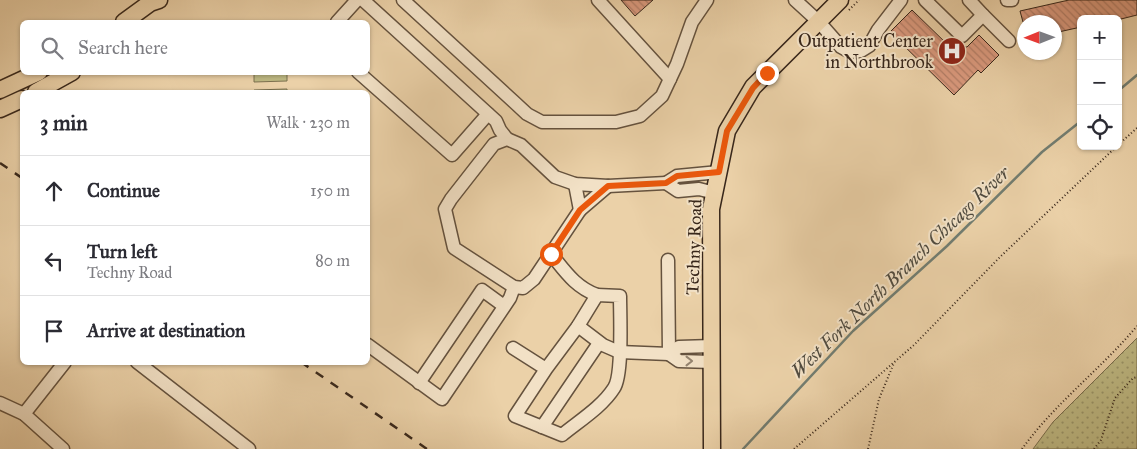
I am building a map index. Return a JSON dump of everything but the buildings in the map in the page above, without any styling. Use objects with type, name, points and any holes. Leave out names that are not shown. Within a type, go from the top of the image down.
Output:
[{"type":"main road","points":[[127,20],[150,3],[159,0]]},
{"type":"main road","points":[[147,20],[156,13],[164,0]]},
{"type":"main road","name":"Techny Road","points":[[712,449],[712,209],[727,131],[753,88],[819,22],[844,6]]},
{"type":"main road","points":[[0,90],[32,75]]},
{"type":"main road","points":[[40,90],[67,75]]},
{"type":"main road","points":[[0,109],[20,100]]},
{"type":"street","points":[[339,20],[357,0]]},
{"type":"street","points":[[363,0],[496,121],[507,139],[521,145],[555,177],[575,184],[608,186],[666,183],[677,176],[719,172]]},
{"type":"street","points":[[598,0],[670,78]]},
{"type":"street","points":[[407,1],[520,108],[542,122],[616,122],[640,116],[662,96],[692,22],[707,0]]},
{"type":"street","points":[[794,0],[819,22],[841,47],[850,52],[861,51],[869,46],[878,30],[901,0]]},
{"type":"street","points":[[925,0],[962,36],[983,14]]},
{"type":"street","points":[[969,0],[1009,41]]},
{"type":"street","points":[[1007,0],[1012,0]]},
{"type":"street","points":[[361,75],[452,155],[488,114]]},
{"type":"street","points":[[507,139],[494,144],[445,209],[454,248],[514,288],[523,288],[534,279],[580,210],[608,186]]},
{"type":"street","points":[[666,183],[678,191],[699,189],[715,193]]},
{"type":"street","points":[[575,184],[580,210]]},
{"type":"street","points":[[551,254],[567,274],[584,290],[597,295],[620,296],[620,370],[615,387],[603,400],[562,435],[515,416],[546,368],[578,326],[597,295]]},
{"type":"street","points":[[668,260],[669,354]]},
{"type":"street","points":[[370,346],[442,399],[510,298],[514,288]]},
{"type":"street","points":[[419,383],[482,290],[504,306]]},
{"type":"street","points":[[578,326],[599,343],[619,352],[669,354],[679,346],[712,354]]},
{"type":"street","points":[[542,427],[599,343]]},
{"type":"street","points":[[514,348],[546,368]]},
{"type":"street","points":[[24,414],[63,365]]},
{"type":"street","points":[[141,365],[249,449]]},
{"type":"street","points":[[0,403],[24,414],[63,449]]},
{"type":"path","points":[[844,6],[859,0]]},
{"type":"path","points":[[1122,142],[1137,128]]},
{"type":"path","points":[[794,449],[927,333],[1000,257],[1114,150]]},
{"type":"path","points":[[1022,449],[1053,412],[1117,349],[1137,326]]},
{"type":"path","points":[[868,449],[879,399],[895,362]]},
{"type":"path","points":[[1094,449],[1101,440],[1115,398],[1133,378],[1137,377]]},
{"type":"shaded area","points":[[254,75],[287,75],[287,81],[254,82]]},
{"type":"shaded area","points":[[287,89],[287,90],[254,90]]},
{"type":"shaded area","points":[[1137,338],[1137,449],[1033,449],[1053,422]]},
{"type":"waterway","name":"West Fork North Branch Chicago River","points":[[1122,88],[1137,75]]},
{"type":"waterway","name":"West Fork North Branch Chicago River","points":[[743,449],[853,331],[947,246],[1042,152],[1077,124]]},
{"type":"railway","points":[[0,163],[20,177]]},
{"type":"railway","points":[[305,365],[427,449]]},
{"type":"place","name":"Outpatient Center in Northbrook","points":[[952,51]]},
{"type":"route","points":[[551,254],[580,210],[608,186],[666,183],[677,176],[719,172],[727,131],[753,88],[767,73]]}]
